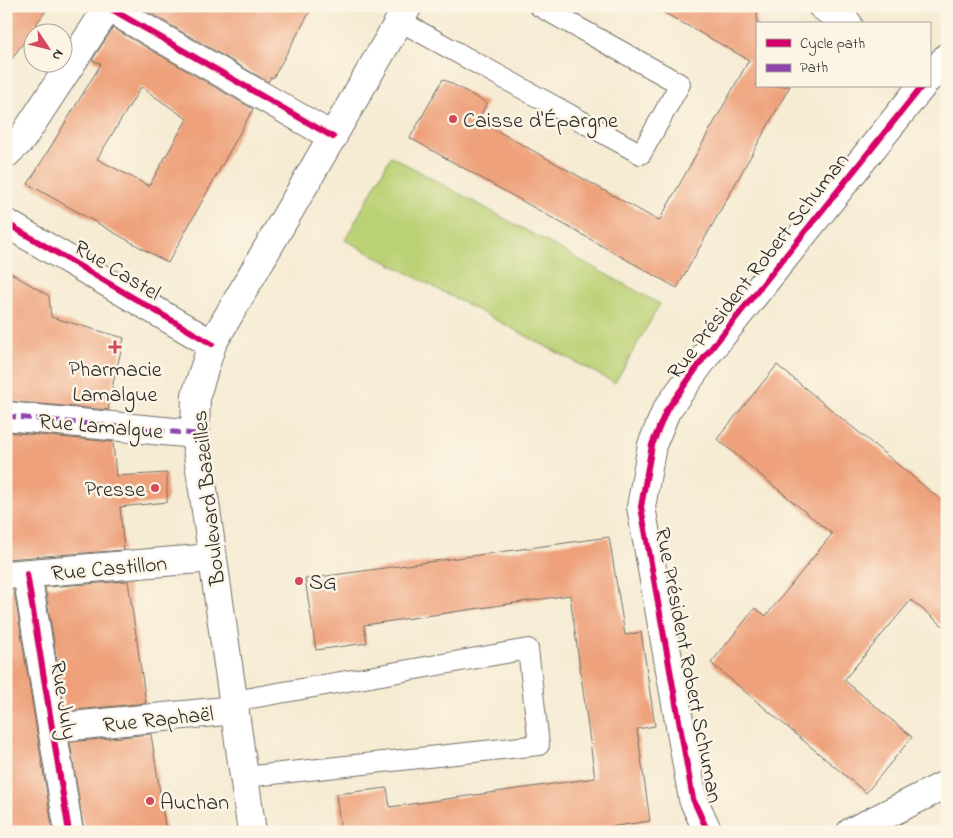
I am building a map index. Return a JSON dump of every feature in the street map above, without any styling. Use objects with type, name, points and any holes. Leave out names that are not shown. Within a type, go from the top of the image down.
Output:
[{"type":"street","points":[[822,6],[845,22]]},
{"type":"street","points":[[6,154],[21,140],[108,7],[333,137]]},
{"type":"street","name":"Boulevard Bazeilles","points":[[252,832],[195,434],[196,395],[212,344],[404,14]]},
{"type":"street","points":[[930,77],[947,57]]},
{"type":"street","name":"Rue Président Robert Schuman","points":[[708,832],[693,799],[641,507],[652,445],[666,411],[706,355],[920,88]]},
{"type":"street","name":"Rue Castel","points":[[6,224],[212,344]]},
{"type":"street","name":"Rue Lamalgue","points":[[6,416],[195,434]]},
{"type":"street","name":"Rue Castillon","points":[[17,575],[212,558]]},
{"type":"street","name":"Rue July","points":[[17,575],[52,728],[69,832]]},
{"type":"street","name":"Rue Raphaël","points":[[52,728],[234,705]]},
{"type":"street","points":[[851,832],[947,784]]},
{"type":"lane","points":[[404,14],[641,154],[680,84],[539,6]]},
{"type":"lane","points":[[234,705],[528,649],[539,745],[244,776]]},
{"type":"green space","points":[[391,156],[660,304],[615,383],[345,240]]},
{"type":"building","points":[[6,6],[49,6],[38,22],[22,22],[22,44],[6,67]]},
{"type":"building","points":[[138,6],[313,6],[273,78],[271,77],[268,82]]},
{"type":"building","points":[[652,6],[757,6],[756,88],[789,88],[677,288],[410,138],[443,79],[487,103],[478,120],[659,221],[749,60]]},
{"type":"building","points":[[113,28],[253,109],[168,263],[28,184],[101,64],[92,60]],"holes":[[[141,87],[187,119],[149,186],[97,159]]]},
{"type":"building","points":[[6,270],[49,296],[51,317],[124,338],[110,396],[108,395],[109,410],[6,401]]},
{"type":"building","points":[[777,365],[947,505],[947,629],[911,600],[844,680],[912,737],[866,793],[711,663],[755,608],[766,616],[832,534],[717,439]]},
{"type":"building","points":[[6,432],[113,442],[116,476],[167,473],[167,502],[120,507],[124,550],[6,559]]},
{"type":"building","points":[[609,537],[625,635],[641,632],[655,726],[637,729],[650,821],[576,832],[341,832],[336,794],[387,788],[390,807],[595,778],[570,595],[364,625],[367,643],[316,650],[305,579]]},
{"type":"building","points":[[128,581],[146,703],[65,711],[45,587]]},
{"type":"building","points":[[6,590],[14,590],[53,832],[6,832]]},
{"type":"building","points":[[151,734],[166,832],[84,832],[70,742]]},
{"type":"marked path","points":[[6,416],[195,434]]},
{"type":"cycle path","points":[[106,6],[333,137]]},
{"type":"cycle path","points":[[708,832],[693,799],[641,507],[652,445],[666,411],[706,355],[920,88]]},
{"type":"cycle path","points":[[6,223],[212,344]]},
{"type":"cycle path","points":[[27,574],[69,832]]},
{"type":"place","name":"Caisse d'Épargne","points":[[453,119]]},
{"type":"place","name":"Pharmacie Lamalgue","points":[[115,347]]},
{"type":"place","name":"Presse","points":[[155,488]]},
{"type":"place","name":"SG","points":[[299,581]]},
{"type":"place","name":"Auchan","points":[[150,801]]}]
